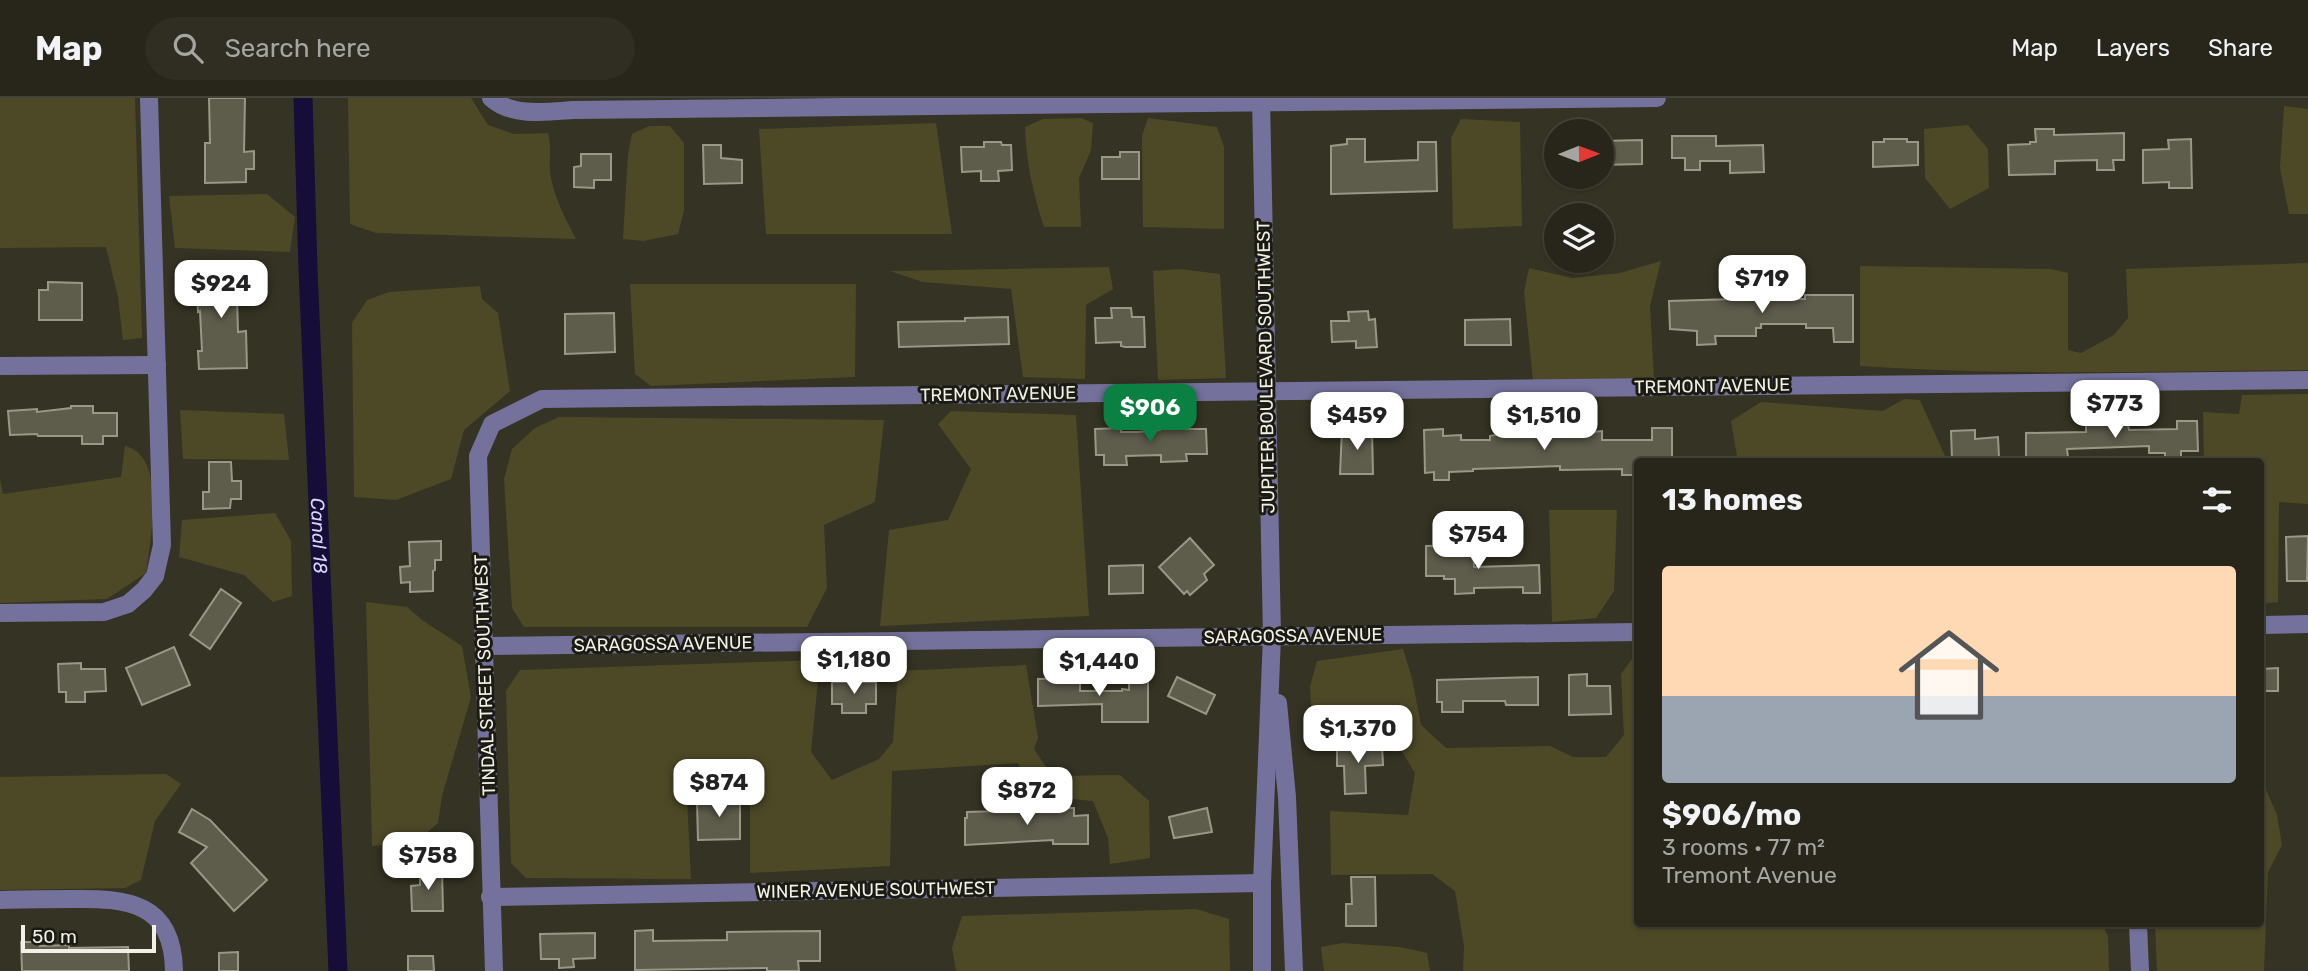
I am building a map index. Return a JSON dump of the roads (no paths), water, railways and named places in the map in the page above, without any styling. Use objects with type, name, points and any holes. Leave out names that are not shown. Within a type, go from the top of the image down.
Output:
[{"type":"street","points":[[0,612],[104,612],[128,604],[155,576],[162,545],[149,98]]},
{"type":"street","points":[[491,98],[500,106],[533,113],[573,110],[1261,100],[1657,98]]},
{"type":"street","name":"JUPITER BOULEVARD SOUTHWEST","points":[[1261,100],[1272,636],[1262,883],[1262,971]]},
{"type":"street","points":[[0,366],[157,365]]},
{"type":"street","name":"TREMONT AVENUE","points":[[492,424],[542,399],[2308,380]]},
{"type":"street","name":"TINDAL STREET SOUTHWEST","points":[[492,424],[478,456],[494,971]]},
{"type":"street","points":[[2264,625],[2308,624]]},
{"type":"street","name":"SARAGOSSA AVENUE","points":[[485,646],[1634,632]]},
{"type":"street","name":"JUPITER BOULEVARD SOUTHWEST","points":[[1272,636],[1287,797],[1294,971]]},
{"type":"street","name":"WINER AVENUE SOUTHWEST","points":[[491,897],[1262,883]]},
{"type":"street","points":[[0,900],[107,898],[131,902],[166,929],[174,956],[174,971]]},
{"type":"street","points":[[2138,927],[2140,971]]},
{"type":"waterway","name":"Canal 18","points":[[303,98],[338,971]]}]
